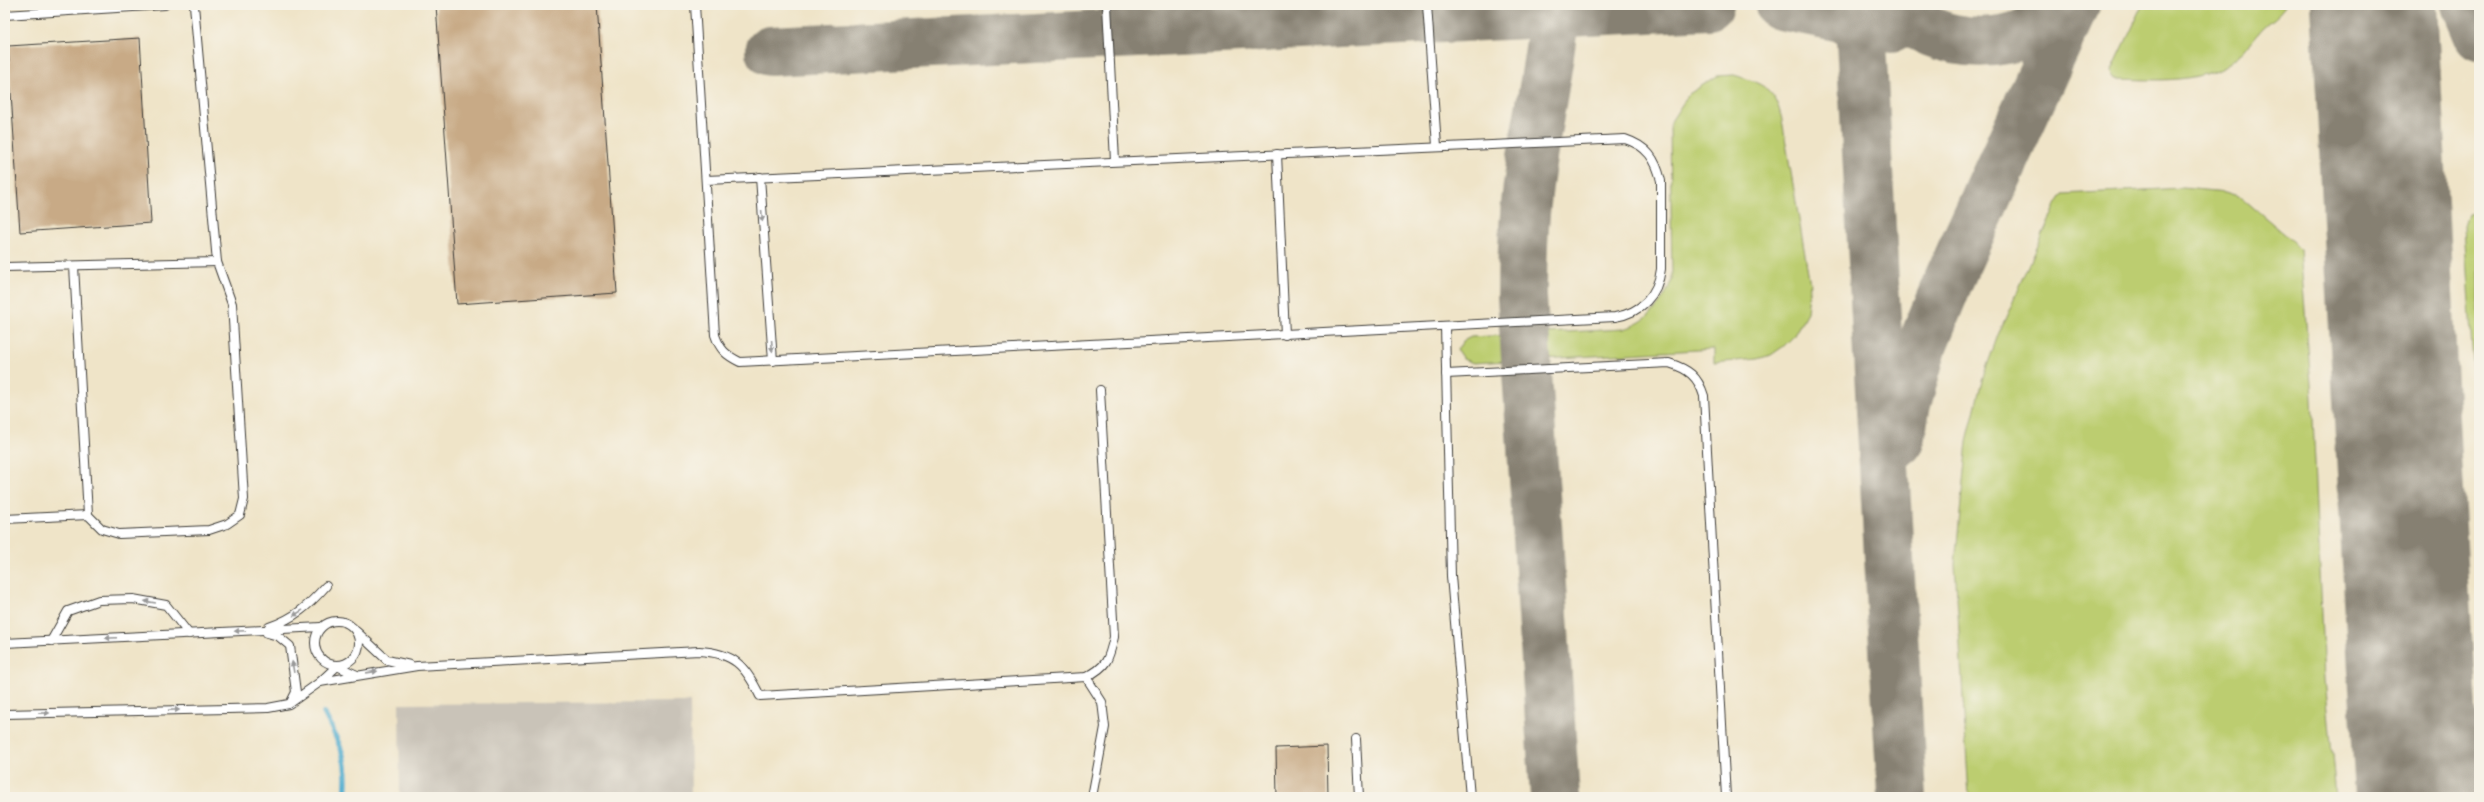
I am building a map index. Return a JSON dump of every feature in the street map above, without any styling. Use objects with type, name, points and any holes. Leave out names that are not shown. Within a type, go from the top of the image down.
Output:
[{"type":"lane","points":[[5,15],[165,5]]},
{"type":"lane","points":[[74,266],[88,515],[102,529],[119,534],[209,530],[227,524],[240,515],[244,499],[232,304],[217,262],[194,5]]},
{"type":"lane","points":[[695,5],[715,335],[720,348],[728,356],[740,362],[773,362],[1615,317],[1627,315],[1638,310],[1654,292],[1660,282],[1661,181],[1658,170],[1647,150],[1638,143],[1625,139],[1437,146],[706,180]]},
{"type":"lane","points":[[1107,5],[1115,161]]},
{"type":"lane","points":[[1427,5],[1437,146]]},
{"type":"lane","points":[[1277,154],[1285,335]]},
{"type":"lane","points":[[760,177],[773,362]]},
{"type":"lane","points":[[5,267],[217,262]]},
{"type":"lane","points":[[1445,326],[1451,576],[1470,797]]},
{"type":"lane","points":[[1446,374],[1669,363],[1693,373],[1700,384],[1704,396],[1726,797]]},
{"type":"lane","points":[[320,682],[417,666],[699,651],[719,652],[737,661],[750,675],[760,696],[1086,678],[1098,671],[1109,660],[1114,637],[1100,390]]},
{"type":"lane","points":[[5,519],[88,515]]},
{"type":"lane","points":[[259,630],[283,622],[306,608],[326,586]]},
{"type":"lane","points":[[51,641],[68,611],[99,600],[133,600],[166,605],[189,634]]},
{"type":"lane","points":[[5,643],[321,627],[335,621],[342,622],[354,629],[387,660],[417,666]]},
{"type":"lane","points":[[321,627],[317,633],[315,648],[323,661],[357,675]]},
{"type":"lane","points":[[5,714],[268,708],[289,704],[320,682],[337,666],[344,664],[355,656],[359,642],[354,629]]},
{"type":"lane","points":[[259,630],[278,636],[290,646],[296,692],[289,704]]},
{"type":"lane","points":[[1086,678],[1102,702],[1105,727],[1092,797]]},
{"type":"lane","points":[[1356,739],[1360,797]]},
{"type":"shaded area","points":[[690,702],[691,797],[400,797],[399,704]]},
{"type":"green space","points":[[2143,5],[2286,6],[2264,27],[2245,50],[2224,66],[2195,77],[2180,79],[2116,79],[2111,72]]},
{"type":"green space","points":[[1734,75],[1753,81],[1767,89],[1776,101],[1782,120],[1810,284],[1807,312],[1793,337],[1784,346],[1771,355],[1757,359],[1714,363],[1714,349],[1473,363],[1463,359],[1457,350],[1463,341],[1471,337],[1624,329],[1641,321],[1654,310],[1660,303],[1672,279],[1670,123],[1689,94],[1717,76]]},
{"type":"green space","points":[[2183,188],[2225,192],[2241,197],[2294,242],[2300,249],[2312,397],[2325,679],[2336,797],[1969,797],[1955,564],[1967,441],[1982,380],[1998,335],[2057,203],[2063,194]]},
{"type":"green space","points":[[2473,213],[2479,218],[2479,458],[2464,226],[2468,214]]},
{"type":"building","points":[[436,5],[597,5],[617,293],[457,304]]},
{"type":"building","points":[[140,38],[151,223],[20,232],[8,46]]},
{"type":"building","points":[[1327,746],[1328,797],[1277,797],[1276,748]]},
{"type":"waterway","points":[[324,713],[339,744],[345,762],[345,797]]},
{"type":"taxiway","points":[[1555,5],[1550,53],[1527,194],[1523,245],[1522,297],[1555,797]]},
{"type":"taxiway","points":[[770,51],[1709,5]]},
{"type":"taxiway","points":[[1780,5],[1892,27]]},
{"type":"taxiway","points":[[1859,5],[1902,797]]},
{"type":"taxiway","points":[[1891,5],[1910,21],[1932,32],[1955,39],[1979,42],[2003,40],[2026,33],[2048,21],[2067,5]]},
{"type":"taxiway","points":[[1899,441],[1906,404],[1923,343],[1949,279],[2074,5]]},
{"type":"taxiway","points":[[2466,5],[2479,36]]},
{"type":"runway","points":[[2374,5],[2418,797]]}]
